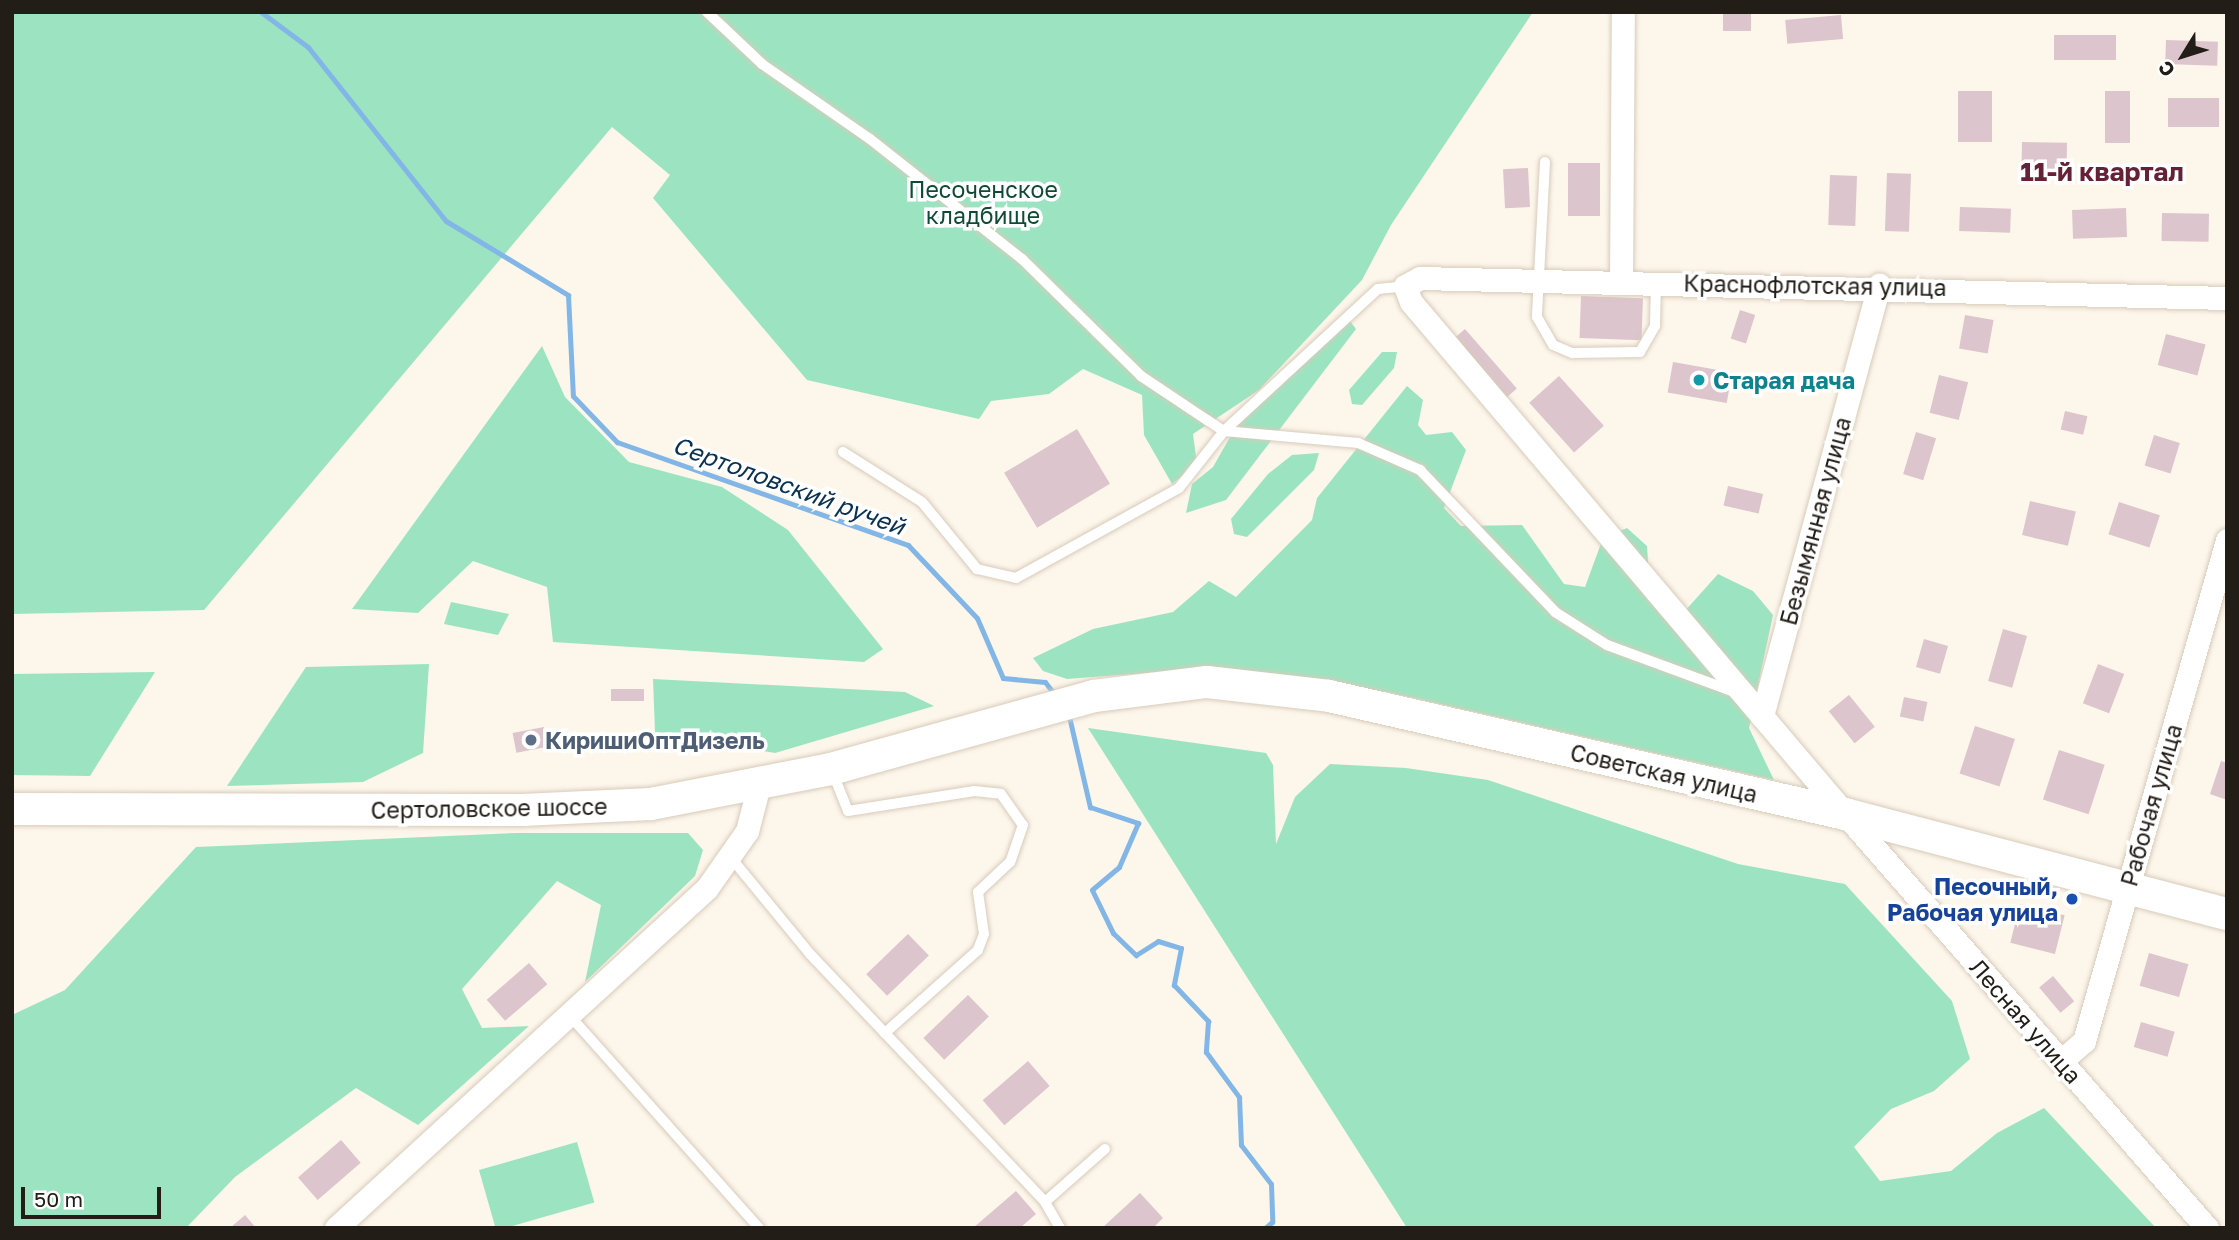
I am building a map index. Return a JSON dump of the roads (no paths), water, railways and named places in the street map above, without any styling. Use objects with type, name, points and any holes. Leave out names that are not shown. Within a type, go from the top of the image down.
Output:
[{"type":"main road","name":"Советская улица","points":[[1015,717],[1094,696],[1206,682],[1329,696],[1845,814],[2126,890],[2227,914]]},
{"type":"main road","name":"Сертоловское шоссе","points":[[12,809],[550,809],[651,804],[831,769],[1015,717]]},
{"type":"street","points":[[1620,281],[1623,12]]},
{"type":"street","name":"Краснофлотская улица","points":[[1405,286],[1420,278],[1879,285],[2227,298]]},
{"type":"street","name":"Безымянная улица","points":[[1762,716],[1879,285]]},
{"type":"street","name":"Лесная улица","points":[[1405,286],[1411,302],[1845,814],[2207,1228]]},
{"type":"street","name":"Рабочая улица","points":[[2061,1061],[2084,1041],[2227,540]]},
{"type":"street","points":[[337,1228],[570,1017],[732,859],[759,785]]},
{"type":"lane","points":[[707,12],[762,64],[870,139],[1022,259],[1141,376],[1224,431],[1359,443],[1420,470],[1555,612],[1607,645],[1744,695]]},
{"type":"lane","points":[[1545,162],[1537,317],[1553,345],[1572,353],[1628,356],[1649,342],[1656,282]]},
{"type":"lane","points":[[843,452],[922,502],[977,569],[1016,578],[1179,488],[1224,431],[1378,289],[1405,286]]},
{"type":"lane","points":[[831,769],[848,811],[974,791],[1001,794],[1023,825],[1022,844],[1010,862],[978,892],[984,934],[978,950],[885,1033]]},
{"type":"lane","points":[[732,859],[885,1033],[1045,1202],[1060,1228]]},
{"type":"lane","points":[[570,1017],[759,1228]]},
{"type":"lane","points":[[1045,1202],[1105,1149]]},
{"type":"waterway","name":"Сертоловский ручей","points":[[261,12],[308,47],[446,221],[568,295],[573,396],[617,442],[908,545],[977,618],[1003,678],[1045,682],[1056,696]]},
{"type":"waterway","name":"Сертоловский ручей","points":[[1068,712],[1090,807],[1138,823],[1119,867],[1092,890],[1113,933],[1136,955],[1158,941],[1181,948],[1174,985],[1208,1021],[1206,1052],[1239,1097],[1241,1145],[1271,1184],[1272,1222],[1265,1228]]},
{"type":"place","name":"Старая дача","points":[[1699,380]]},
{"type":"place","name":"КиришиОптДизель","points":[[531,740]]},
{"type":"place","name":"Песочный, Рабочая улица","points":[[2072,899]]},
{"type":"district","name":"11-й квартал","points":[[2102,172]]},
{"type":"park label","name":"Песоченское кладбище","points":[[983,202]]}]
